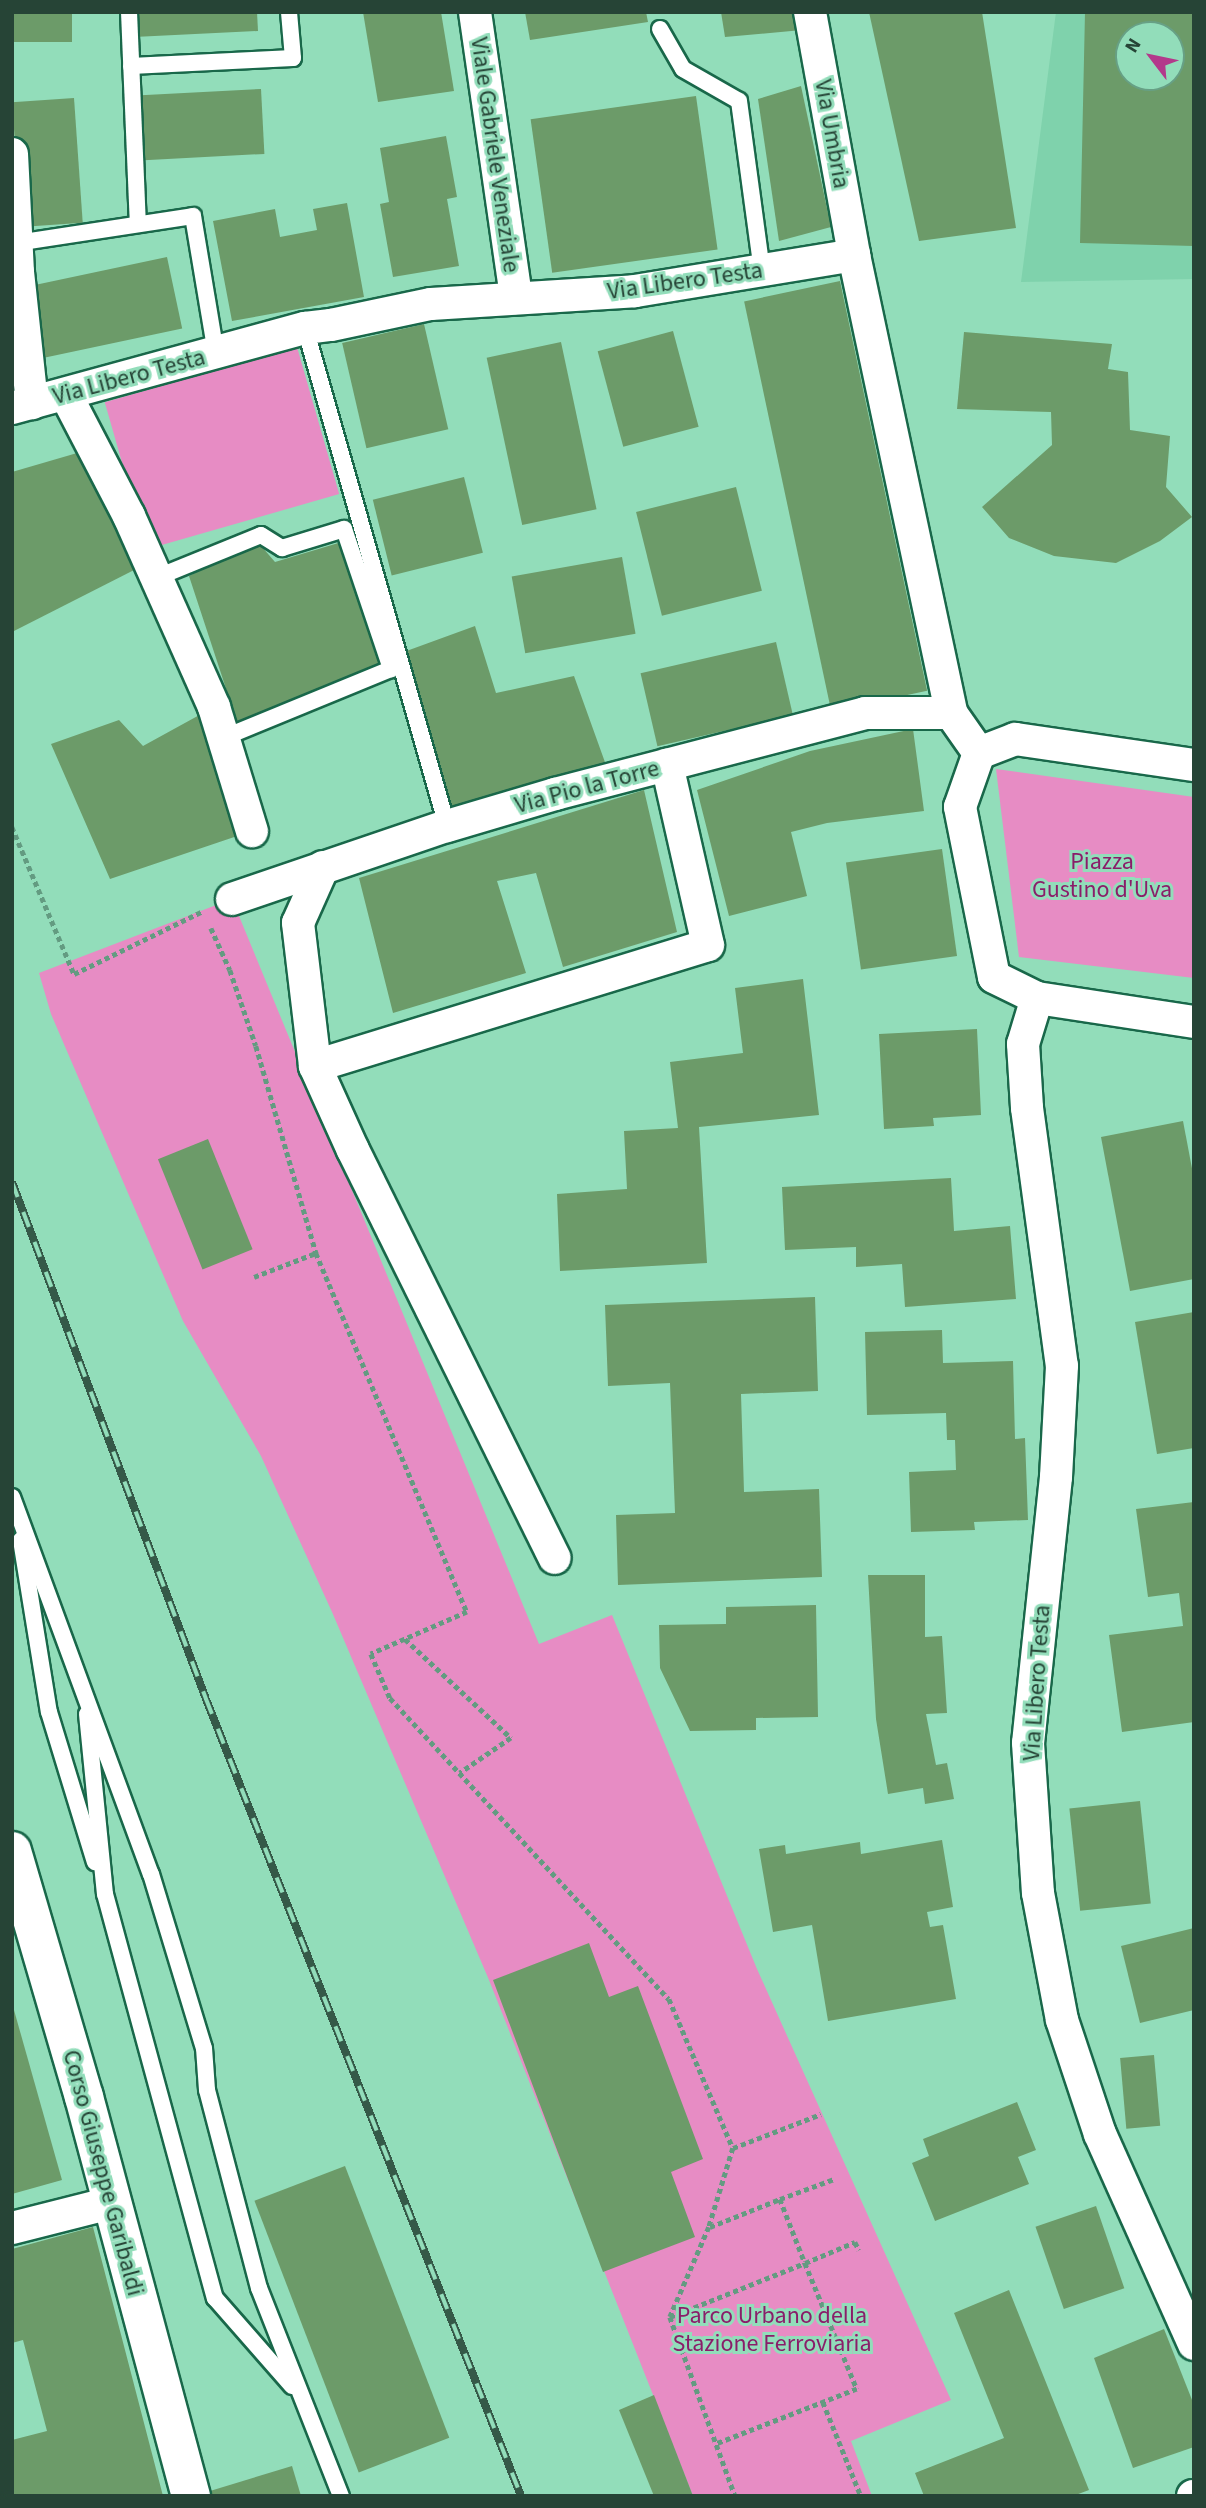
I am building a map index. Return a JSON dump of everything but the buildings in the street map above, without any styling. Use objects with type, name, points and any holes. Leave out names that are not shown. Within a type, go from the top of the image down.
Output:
[{"type":"main road","name":"Corso Giuseppe Garibaldi","points":[[14,1864],[191,2496]]},
{"type":"street","name":"Viale Gabriele Veneziale","points":[[475,12],[516,299]]},
{"type":"street","name":"Via Umbria","points":[[810,12],[854,255]]},
{"type":"street","points":[[12,154],[22,405]]},
{"type":"street","name":"Via Libero Testa","points":[[22,405],[305,328],[430,304],[635,291],[854,255]]},
{"type":"street","points":[[854,255],[951,713],[979,753]]},
{"type":"street","points":[[66,395],[158,577],[214,707],[252,831]]},
{"type":"street","name":"Via Pio la Torre","points":[[232,899],[447,826],[865,713],[951,713]]},
{"type":"street","points":[[1194,765],[1016,739],[979,753],[960,807],[994,977],[1037,998],[1194,1022]]},
{"type":"street","points":[[315,1066],[708,945],[667,765]]},
{"type":"street","points":[[323,867],[298,923],[315,1066],[353,1150],[555,1558]]},
{"type":"street","name":"Via Libero Testa","points":[[1037,998],[1023,1044],[1027,1108],[1062,1366],[1056,1477],[1028,1743],[1038,1894],[1062,2020],[1100,2134],[1194,2344]]},
{"type":"street","points":[[12,2228],[111,2203]]},
{"type":"lane","points":[[129,12],[138,223]]},
{"type":"lane","points":[[131,66],[293,58],[289,12]]},
{"type":"lane","points":[[660,29],[683,69],[739,101],[762,271]]},
{"type":"lane","points":[[17,243],[193,216],[216,354]]},
{"type":"lane","points":[[305,328],[447,826]]},
{"type":"lane","points":[[158,577],[261,536],[282,548],[344,530],[391,669],[223,738]]},
{"type":"lane","points":[[14,1501],[151,1874],[204,2048],[207,2090],[259,2288],[298,2393],[338,2489],[350,2496]]},
{"type":"lane","points":[[14,1501],[48,1712],[105,1894],[215,2298],[298,2393]]},
{"type":"lane","points":[[85,1690],[105,1894]]},
{"type":"path","points":[[12,827],[74,975],[204,911],[230,970],[256,1046],[316,1253],[467,1612],[371,1654],[390,1698],[669,1999],[733,2148],[709,2227],[670,2317],[735,2496]]},
{"type":"path","points":[[254,1277],[316,1253]]},
{"type":"path","points":[[405,1639],[511,1738],[460,1773]]},
{"type":"path","points":[[733,2148],[821,2114]]},
{"type":"path","points":[[709,2227],[834,2179]]},
{"type":"path","points":[[716,2444],[857,2389],[780,2199]]},
{"type":"path","points":[[670,2317],[855,2242],[859,2250]]},
{"type":"path","points":[[823,2402],[861,2496]]},
{"type":"shaded area","points":[[1056,12],[1194,12],[1194,279],[1021,282]]},
{"type":"green space","points":[[297,347],[339,494],[147,549],[105,402]]},
{"type":"green space","name":"Piazza Gustino d'Uva","points":[[996,769],[1194,797],[1194,978],[1019,957]]},
{"type":"green space","name":"Parco Urbano della Stazione Ferroviaria","points":[[232,899],[539,1644],[612,1615],[757,1969],[951,2400],[851,2441],[872,2496],[693,2496],[489,1980],[332,1612],[261,1456],[183,1321],[51,1014],[39,973]]},
{"type":"railway","points":[[12,1182],[206,1699],[521,2496]]}]
